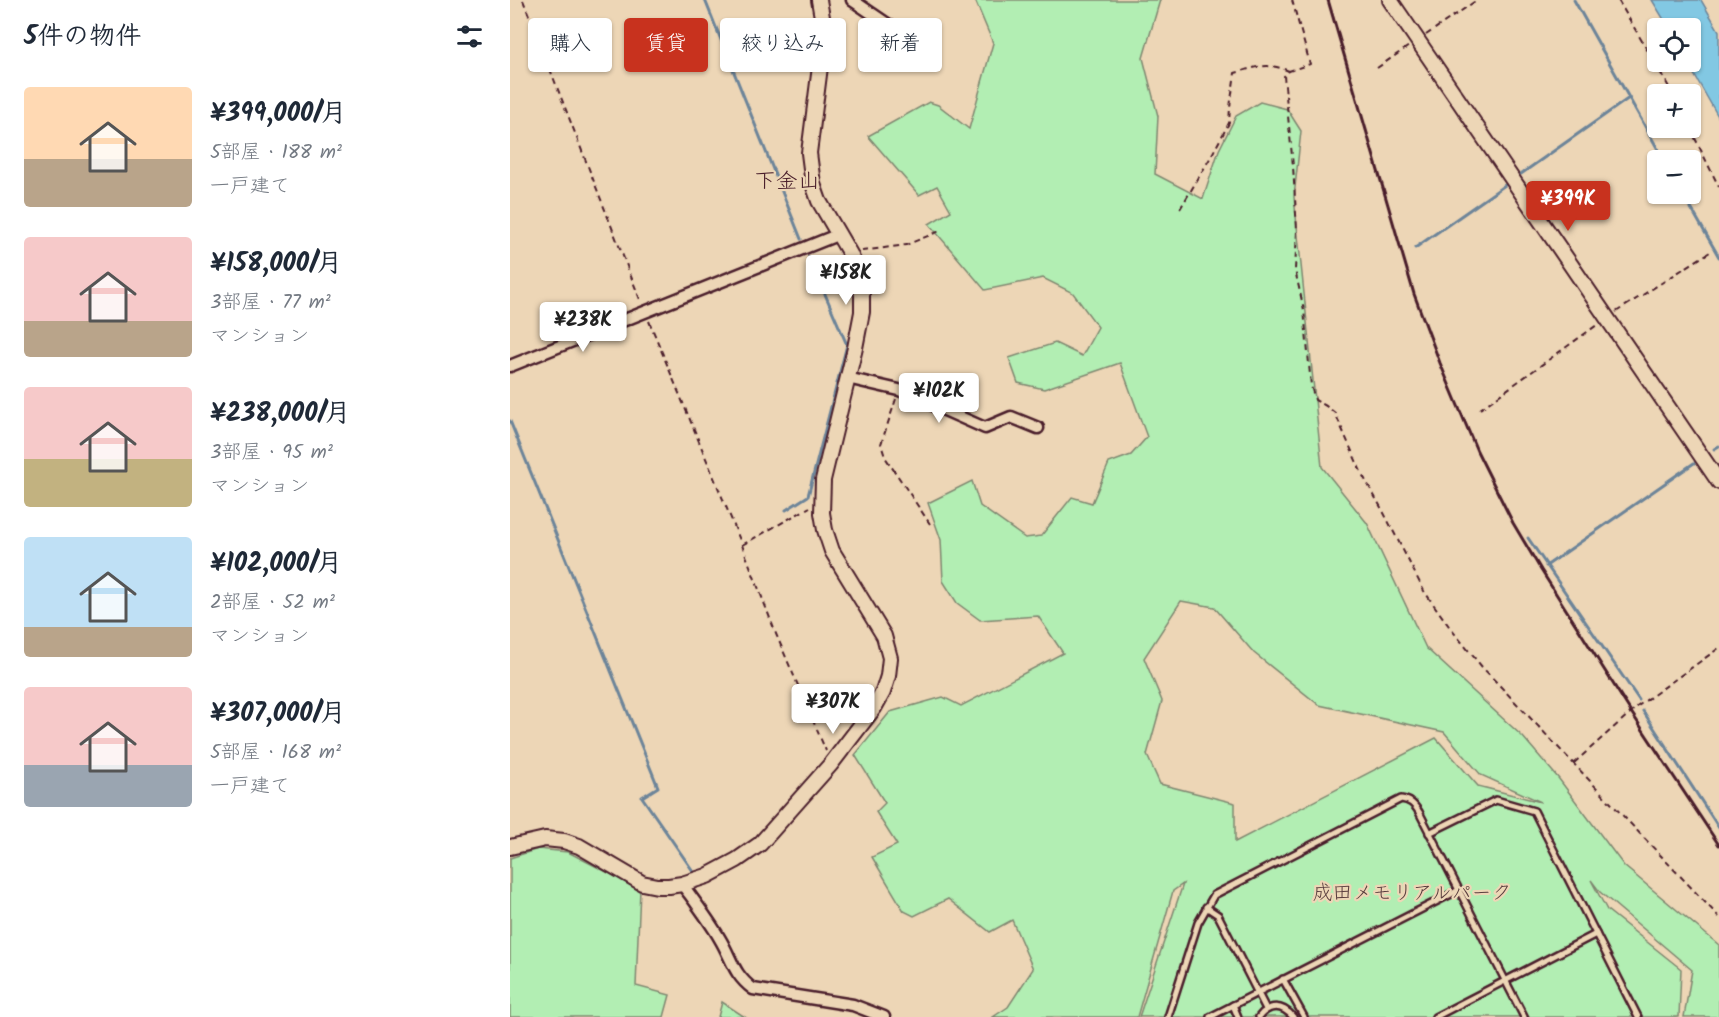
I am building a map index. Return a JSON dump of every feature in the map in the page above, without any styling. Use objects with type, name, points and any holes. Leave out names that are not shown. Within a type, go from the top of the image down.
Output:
[{"type":"street","points":[[510,848],[545,839],[564,841],[579,846],[642,883],[657,886],[682,884],[707,876],[737,860],[760,844],[831,764],[874,708],[883,692],[890,658],[884,636],[832,551],[825,530],[822,500],[823,480],[855,348],[862,312],[862,295],[858,273],[850,254],[819,201],[813,184],[809,153],[822,43],[821,0]]},
{"type":"street","points":[[852,0],[878,18]]},
{"type":"street","points":[[1390,0],[1719,482]]},
{"type":"street","points":[[510,366],[838,233]]},
{"type":"street","points":[[847,378],[898,390],[985,428],[1011,417],[1038,428]]},
{"type":"street","points":[[682,884],[720,939],[735,971],[742,981],[753,989],[853,1005],[884,1017]]},
{"type":"lane","points":[[1168,1017],[1198,923],[1214,895],[1401,799],[1408,800],[1415,805],[1524,1017]]},
{"type":"lane","points":[[1429,833],[1496,800],[1534,811],[1638,1017]]},
{"type":"lane","points":[[1210,1017],[1459,890]]},
{"type":"lane","points":[[1206,907],[1218,915],[1266,1009]]},
{"type":"lane","points":[[1435,1017],[1596,934]]},
{"type":"lane","points":[[1283,979],[1304,1017]]},
{"type":"lane","points":[[1233,1005],[1238,1017]]},
{"type":"lane","points":[[1259,1017],[1271,1007],[1282,1008],[1293,1017]]},
{"type":"path","points":[[523,0],[645,312],[831,764]]},
{"type":"path","points":[[1292,0],[1310,64],[1289,71],[1284,76],[1293,166],[1295,270],[1304,310],[1311,386],[1315,400],[1335,414],[1362,474],[1424,591],[1451,629],[1482,667],[1719,916]]},
{"type":"path","points":[[1618,0],[1666,84]]},
{"type":"path","points":[[1180,209],[1229,123],[1235,73],[1260,66],[1276,66],[1289,71]]},
{"type":"path","points":[[1695,138],[1719,187]]},
{"type":"path","points":[[850,254],[906,245],[940,231]]},
{"type":"path","points":[[1480,409],[1607,318],[1710,252]]},
{"type":"path","points":[[898,390],[881,444],[885,457],[930,524]]},
{"type":"path","points":[[742,545],[822,500]]},
{"type":"path","points":[[1574,763],[1638,706],[1719,648]]},
{"type":"green space","name":"成田メモリアルパーク","points":[[975,0],[1160,0],[1143,58],[1158,116],[1155,174],[1203,199],[1219,150],[1236,116],[1260,102],[1287,109],[1301,131],[1294,197],[1322,467],[1367,523],[1426,648],[1523,737],[1559,779],[1624,866],[1719,945],[1719,1017],[1684,1017],[1692,970],[1600,892],[1591,880],[1607,910],[1681,969],[1679,1017],[1139,1017],[1183,884],[1173,891],[1137,1017],[993,1017],[1008,1007],[1033,969],[1012,920],[990,932],[948,899],[914,916],[904,911],[872,857],[897,845],[876,812],[885,803],[855,755],[890,712],[943,697],[961,706],[1063,653],[1038,616],[980,620],[957,603],[943,581],[941,540],[928,503],[972,481],[980,506],[1025,538],[1041,536],[1072,497],[1092,503],[1109,463],[1131,455],[1147,437],[1120,363],[1044,389],[1018,383],[1009,358],[1055,343],[1082,356],[1098,327],[1073,293],[1043,278],[985,290],[929,224],[951,211],[937,186],[919,195],[868,136],[929,102],[938,105],[969,129],[993,43]],"holes":[[[1181,601],[1214,607],[1254,653],[1319,705],[1444,732],[1481,775],[1541,802],[1478,786],[1436,738],[1235,842],[1235,803],[1160,784],[1147,755],[1162,701],[1144,658]]]},
{"type":"green space","points":[[538,849],[568,852],[640,889],[636,986],[670,995],[664,1017],[510,1017],[510,858]]},
{"type":"green space","points":[[722,1002],[745,1017],[718,1017]]},
{"type":"water","points":[[1652,0],[1701,0],[1719,31],[1719,118],[1693,72],[1701,72],[1701,18],[1663,18]]},
{"type":"waterway","points":[[705,0],[801,239]]},
{"type":"waterway","points":[[1574,0],[1658,150]]},
{"type":"waterway","points":[[1521,174],[1629,98]]},
{"type":"waterway","points":[[1415,248],[1505,185]]},
{"type":"waterway","points":[[1689,204],[1719,257]]},
{"type":"waterway","points":[[786,510],[808,496],[847,345],[809,257]]},
{"type":"waterway","points":[[510,421],[658,787],[642,797],[693,871]]},
{"type":"waterway","points":[[1714,449],[1719,446]]},
{"type":"waterway","points":[[1546,566],[1694,463]]},
{"type":"waterway","points":[[1528,538],[1639,700]]},
{"type":"waterway","points":[[1643,711],[1719,828]]},
{"type":"railway","points":[[1328,0],[1414,294],[1477,451],[1513,523],[1541,570],[1719,845]]},
{"type":"district","name":"下金山","points":[[787,180]]}]
